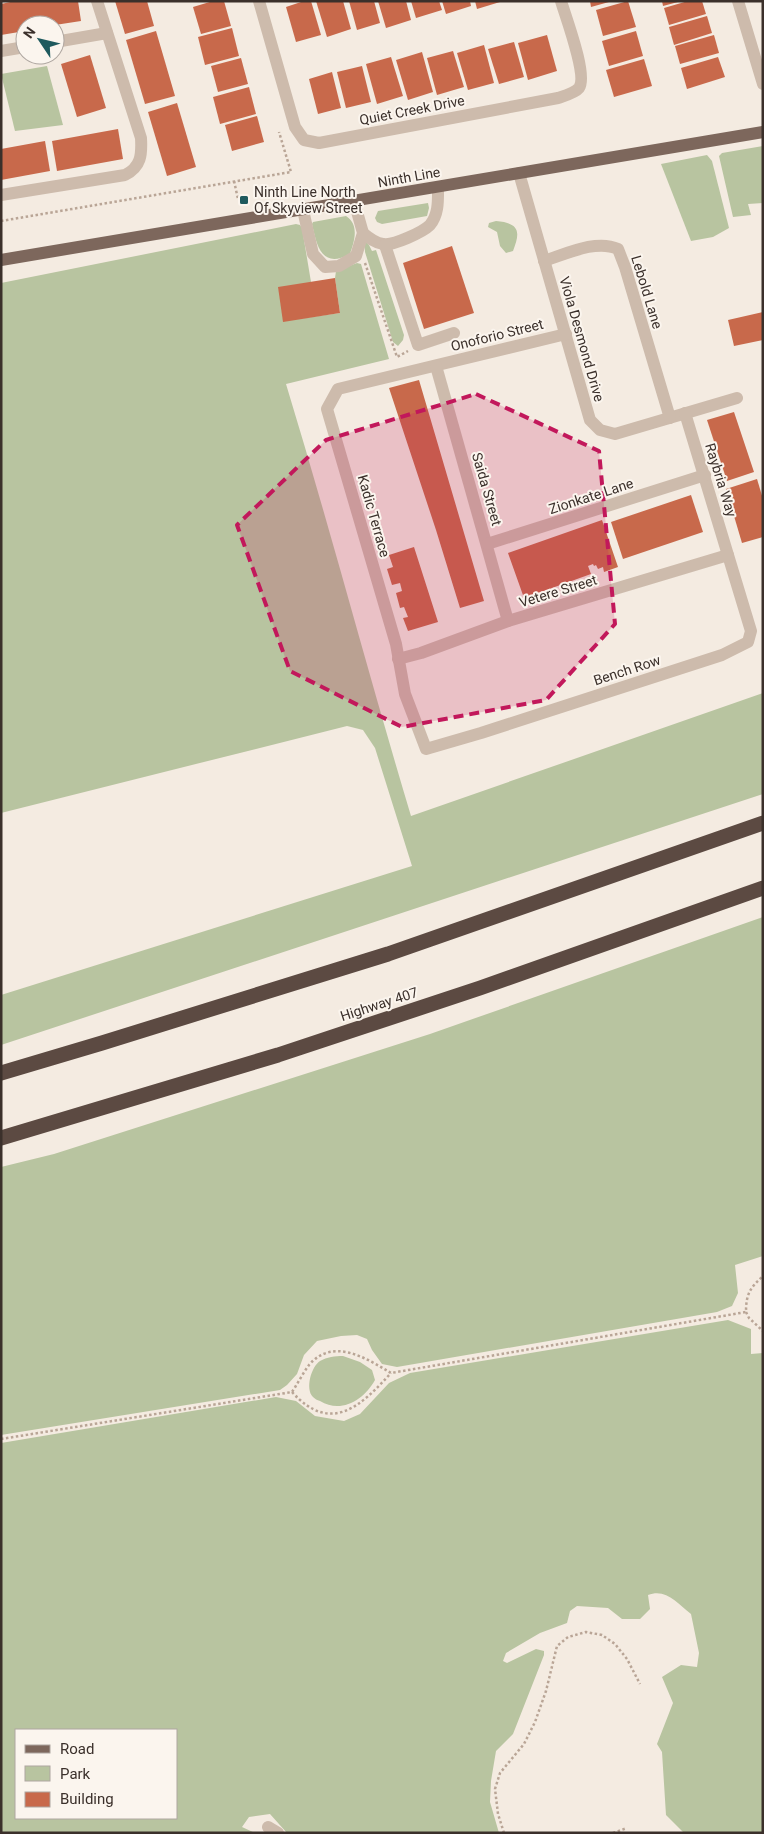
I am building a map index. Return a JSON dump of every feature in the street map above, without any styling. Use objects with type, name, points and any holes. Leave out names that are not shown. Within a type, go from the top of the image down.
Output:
[{"type":"highway","points":[[1,1073],[388,954],[763,823]]},
{"type":"highway","name":"Highway 407","points":[[1,1138],[40,1128],[278,1055],[480,988],[763,888]]},
{"type":"main road","name":"Ninth Line","points":[[1,260],[763,132]]},
{"type":"street","points":[[1,194],[126,175],[137,166],[142,151],[141,138],[98,1]]},
{"type":"street","name":"Quiet Creek Drive","points":[[259,1],[295,127],[304,140],[319,143],[558,98],[578,90],[582,83],[581,69],[561,1]]},
{"type":"street","points":[[738,1],[763,84]]},
{"type":"street","points":[[65,40],[108,33]]},
{"type":"street","points":[[1,51],[15,49]]},
{"type":"street","name":"Viola Desmond Drive","points":[[519,173],[590,420],[600,430],[615,434],[737,398]]},
{"type":"street","points":[[363,233],[372,240],[385,245],[416,235],[430,224],[438,207],[438,187]]},
{"type":"street","points":[[303,210],[313,254],[325,267],[339,266],[356,256],[363,233],[354,201]]},
{"type":"street","points":[[385,245],[418,346],[454,333]]},
{"type":"street","name":"Lebold Lane","points":[[544,260],[594,246],[609,245],[618,248],[670,418]]},
{"type":"street","name":"Onoforio Street","points":[[436,366],[566,334]]},
{"type":"street","name":"Saida Street","points":[[436,366],[508,621]]},
{"type":"street","name":"Kadic Terrace","points":[[426,749],[405,694],[396,644],[327,409],[338,389],[436,366]]},
{"type":"street","name":"Raybria Way","points":[[685,413],[728,555]]},
{"type":"street","name":"Zionkate Lane","points":[[487,544],[705,475]]},
{"type":"street","name":"Vetere Street","points":[[398,659],[422,653],[508,621],[728,555]]},
{"type":"street","name":"Bench Row","points":[[426,749],[722,655],[748,642],[751,631],[728,555]]},
{"type":"path","points":[[1,221],[291,172],[279,132]]},
{"type":"path","points":[[234,181],[238,199]]},
{"type":"path","points":[[356,256],[365,262],[397,357]]},
{"type":"path","points":[[763,1276],[753,1286],[746,1298],[746,1312],[749,1318],[763,1331]]},
{"type":"path","points":[[292,1392],[307,1405],[320,1412],[333,1414],[352,1410],[373,1393],[391,1373],[746,1312]]},
{"type":"path","points":[[1,1439],[292,1392],[310,1364],[324,1353],[344,1351],[369,1360],[391,1373]]},
{"type":"path","points":[[504,1833],[498,1814],[496,1789],[500,1773],[524,1744],[535,1722],[546,1690],[557,1646],[568,1636],[586,1632],[602,1636],[615,1644],[621,1651],[640,1684]]},
{"type":"path","points":[[613,1833],[627,1828]]},
{"type":"highlighted area","points":[[476,394],[599,451],[615,624],[546,700],[402,727],[290,671],[237,525],[326,440]]},
{"type":"green space","points":[[47,66],[63,125],[15,131],[1,74]]},
{"type":"green space","points":[[763,146],[763,203],[748,204],[751,215],[733,217],[719,156],[722,153]]},
{"type":"green space","points":[[707,155],[712,161],[729,228],[713,237],[691,241],[661,164]]},
{"type":"green space","points":[[428,203],[427,216],[382,224],[377,222],[375,218],[378,211]]},
{"type":"green space","points":[[346,216],[353,224],[355,234],[350,254],[341,258],[333,259],[327,257],[319,248],[312,224],[313,222]]},
{"type":"green space","points":[[496,221],[514,226],[516,229],[517,238],[513,251],[506,253],[500,246],[497,232],[488,227],[489,223]]},
{"type":"green space","points":[[296,224],[302,228],[311,282],[283,321],[340,313],[335,278],[336,271],[357,263],[361,264],[389,359],[286,384],[411,816],[763,693],[763,794],[1,1045],[1,995],[412,866],[375,748],[363,730],[347,726],[1,813],[1,283]]},
{"type":"green space","points":[[364,240],[372,251],[376,250],[404,335],[403,340],[398,346],[393,342],[365,252]]},
{"type":"green space","points":[[763,917],[763,1256],[735,1265],[738,1293],[732,1306],[717,1312],[397,1367],[382,1364],[367,1339],[357,1335],[341,1336],[317,1341],[304,1355],[297,1374],[280,1390],[1,1435],[1,1167],[54,1154],[430,1034]]},
{"type":"green space","points":[[728,1320],[751,1329],[751,1354],[763,1353],[763,1833],[684,1833],[666,1815],[662,1752],[657,1744],[673,1703],[662,1677],[681,1665],[697,1667],[699,1653],[691,1614],[666,1595],[654,1593],[648,1595],[650,1609],[640,1619],[622,1619],[608,1608],[577,1606],[570,1611],[567,1623],[540,1633],[506,1653],[503,1661],[507,1663],[536,1649],[544,1651],[513,1734],[496,1751],[490,1802],[499,1833],[287,1833],[270,1814],[249,1817],[242,1827],[255,1833],[1,1833],[1,1443],[276,1397],[296,1401],[315,1416],[344,1421],[360,1414],[389,1383],[410,1373]]},
{"type":"green space","points":[[343,1356],[360,1362],[372,1370],[375,1380],[365,1394],[351,1403],[336,1406],[328,1405],[315,1399],[309,1389],[310,1378],[314,1368],[320,1361],[331,1357]]},
{"type":"building","points":[[15,1],[78,1],[81,21],[65,23],[65,15],[15,15],[15,33],[1,35],[1,4]]},
{"type":"building","points":[[115,1],[147,1],[154,26],[125,34]]},
{"type":"building","points":[[213,1],[224,1],[231,26],[201,34],[193,7]]},
{"type":"building","points":[[304,1],[311,1],[321,35],[296,42],[286,7]]},
{"type":"building","points":[[316,1],[343,1],[351,29],[327,37]]},
{"type":"building","points":[[349,1],[374,1],[380,23],[357,30]]},
{"type":"building","points":[[378,1],[406,1],[411,20],[386,28]]},
{"type":"building","points":[[411,1],[439,1],[442,10],[416,18]]},
{"type":"building","points":[[442,1],[470,1],[471,6],[446,14]]},
{"type":"building","points":[[475,1],[500,1],[500,2],[477,9]]},
{"type":"building","points":[[590,1],[608,1],[609,2],[591,7]]},
{"type":"building","points":[[628,1],[636,27],[603,36],[596,10]]},
{"type":"building","points":[[662,1],[678,1],[678,2],[663,6]]},
{"type":"building","points":[[688,1],[702,1],[706,14],[669,25],[664,8]]},
{"type":"building","points":[[707,16],[712,33],[674,45],[669,27]]},
{"type":"building","points":[[232,28],[239,56],[205,65],[198,37]]},
{"type":"building","points":[[156,31],[175,96],[145,104],[126,40]]},
{"type":"building","points":[[636,31],[643,56],[609,66],[602,41]]},
{"type":"building","points":[[547,35],[557,71],[528,80],[518,43]]},
{"type":"building","points":[[714,35],[719,53],[680,64],[675,46]]},
{"type":"building","points":[[514,42],[524,77],[499,84],[488,49]]},
{"type":"building","points":[[484,45],[494,83],[468,90],[457,53]]},
{"type":"building","points":[[453,51],[464,87],[437,95],[427,58]]},
{"type":"building","points":[[422,52],[433,92],[408,100],[396,60]]},
{"type":"building","points":[[90,55],[106,108],[77,117],[61,65],[65,65],[65,63]]},
{"type":"building","points":[[391,57],[403,96],[377,104],[366,64]]},
{"type":"building","points":[[718,57],[725,77],[687,89],[681,68]]},
{"type":"building","points":[[241,58],[248,84],[218,92],[211,66]]},
{"type":"building","points":[[644,59],[652,86],[614,97],[606,70]]},
{"type":"building","points":[[362,66],[371,102],[346,108],[337,72]]},
{"type":"building","points":[[332,72],[341,108],[318,114],[309,79]]},
{"type":"building","points":[[249,87],[256,114],[220,124],[213,97]]},
{"type":"building","points":[[177,103],[196,167],[167,176],[148,112]]},
{"type":"building","points":[[257,116],[264,142],[232,151],[225,125]]},
{"type":"building","points":[[118,129],[123,159],[57,171],[52,141]]},
{"type":"building","points":[[45,141],[50,171],[1,180],[1,149]]},
{"type":"building","points":[[452,246],[474,313],[424,329],[403,263]]},
{"type":"building","points":[[335,278],[340,313],[283,322],[278,287]]},
{"type":"building","points":[[763,312],[763,340],[734,346],[728,320]]},
{"type":"building","points":[[419,380],[484,601],[460,608],[389,388]]},
{"type":"building","points":[[734,412],[754,472],[727,481],[707,420]]},
{"type":"building","points":[[757,479],[763,499],[763,537],[742,543],[726,489]]},
{"type":"building","points":[[691,495],[703,532],[623,559],[611,522]]},
{"type":"building","points":[[602,520],[618,567],[604,572],[603,567],[598,569],[593,564],[588,566],[591,574],[524,598],[508,553]]},
{"type":"building","points":[[414,547],[438,622],[408,631],[403,618],[408,617],[404,607],[400,608],[396,593],[402,591],[400,583],[392,585],[387,569],[393,567],[389,555]]},
{"type":"place","name":"Ninth Line North Of Skyview Street","points":[[244,200]]}]
